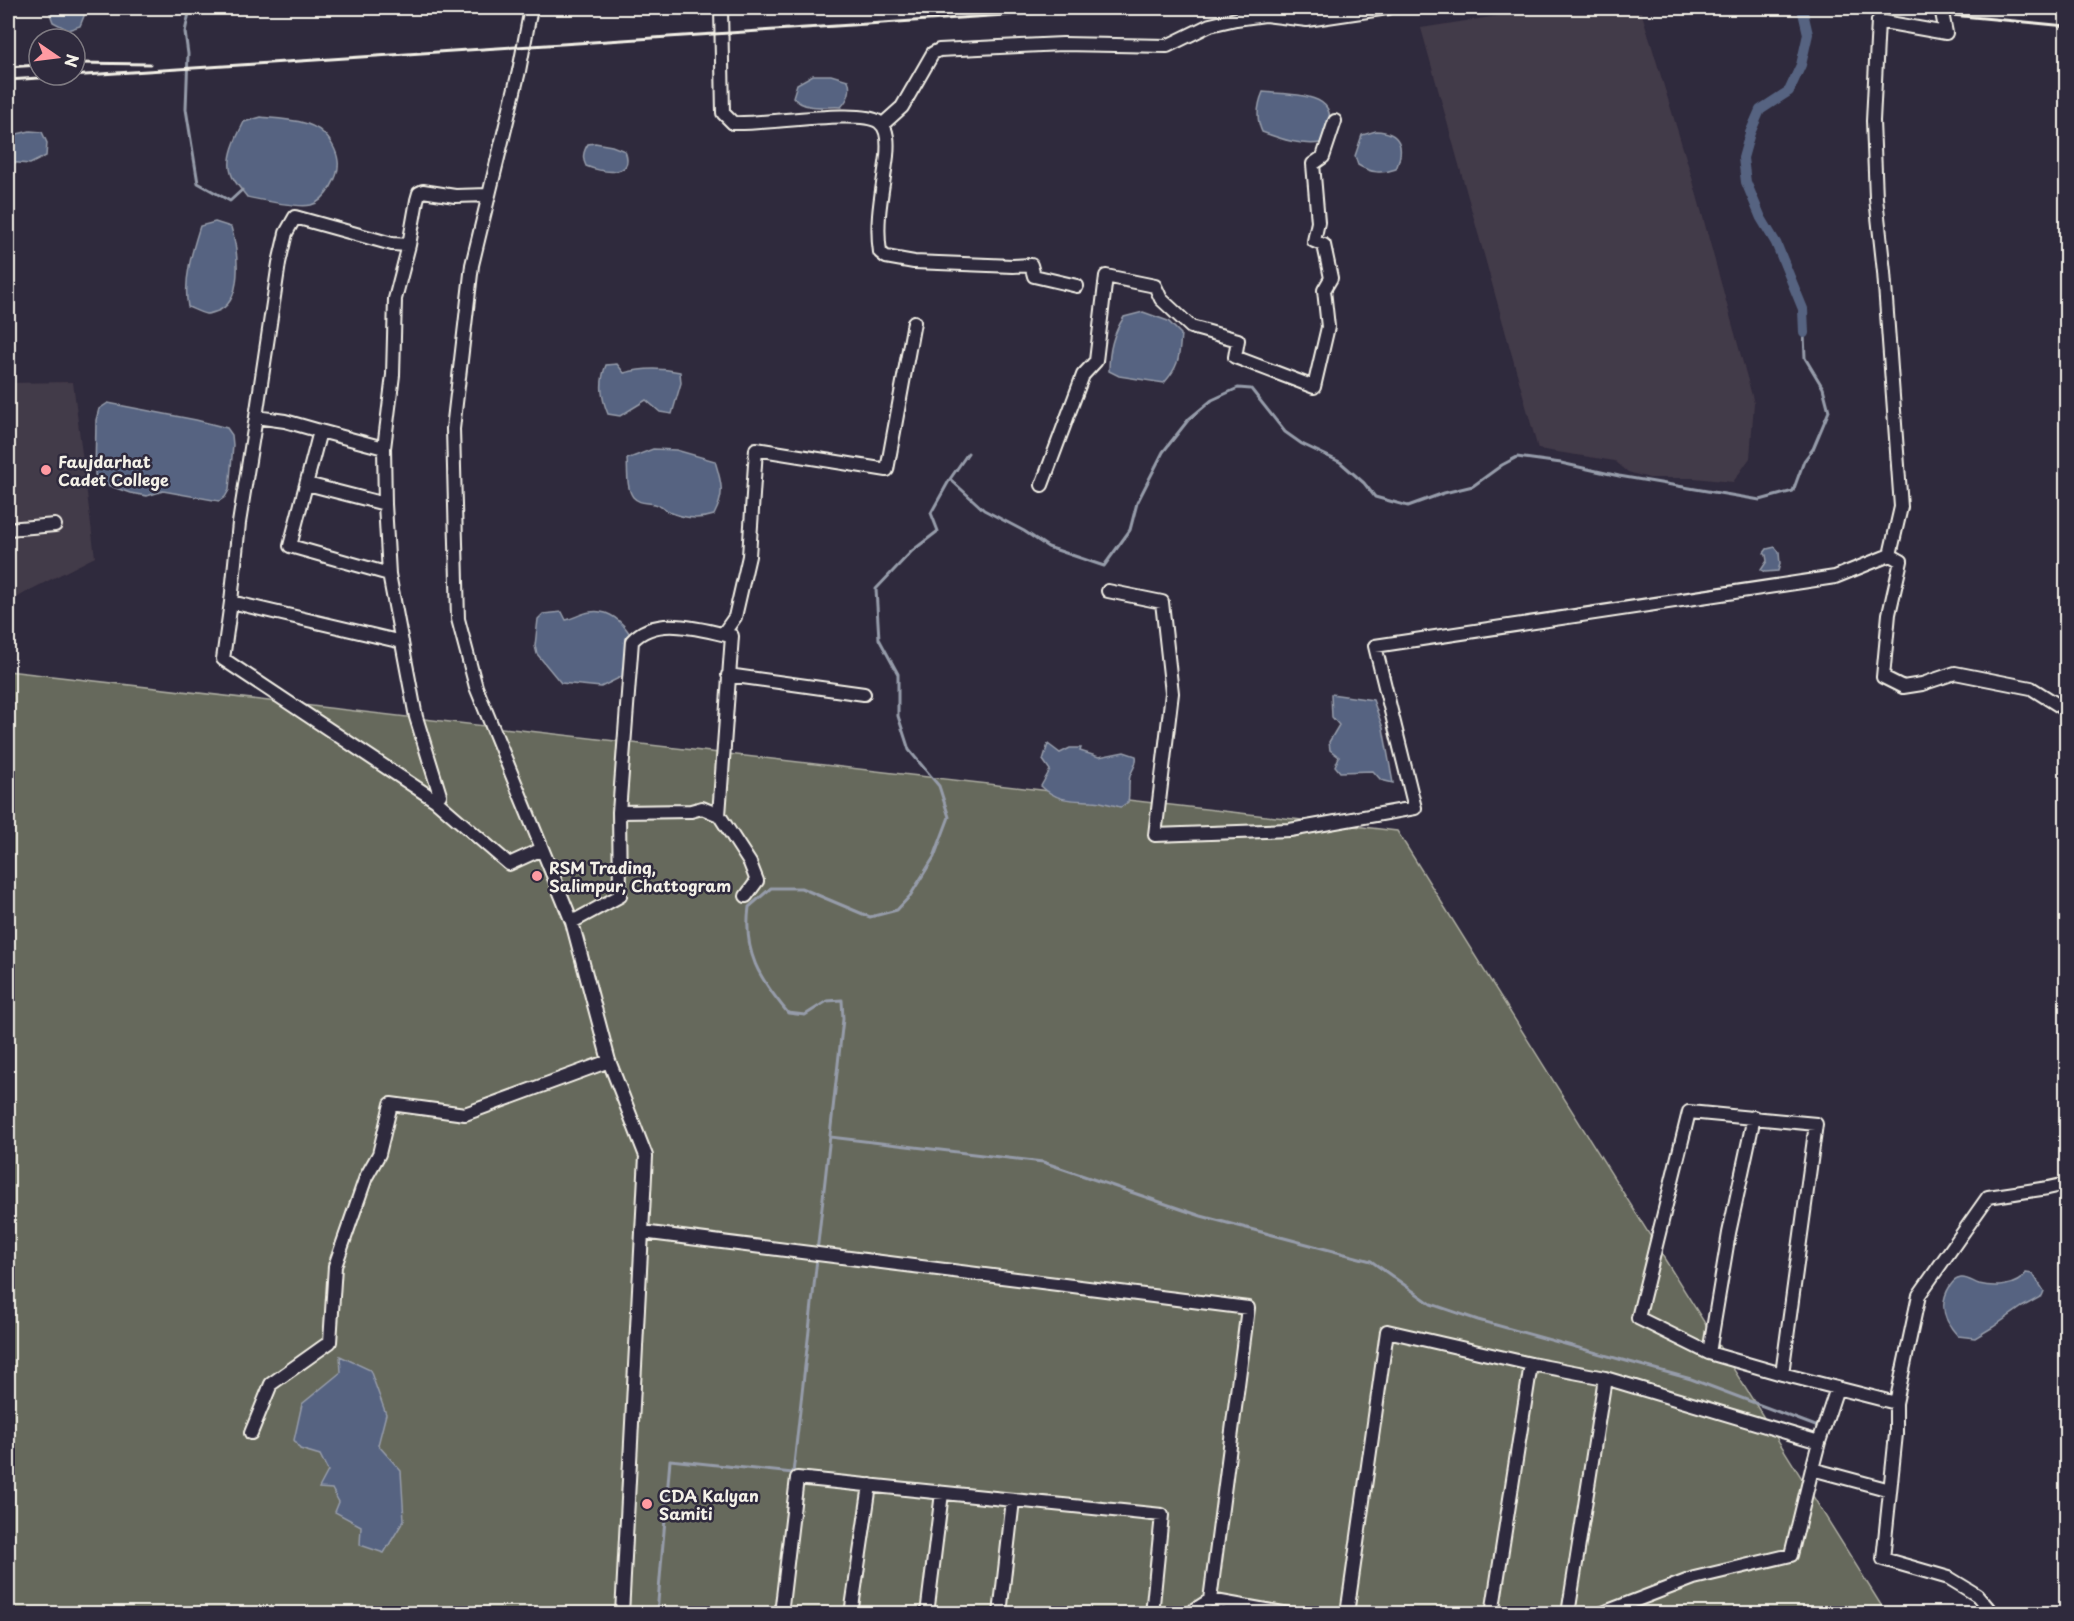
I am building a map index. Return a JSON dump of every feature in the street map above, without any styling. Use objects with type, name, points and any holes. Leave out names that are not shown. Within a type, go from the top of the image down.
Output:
[{"type":"street","points":[[531,8],[519,71],[472,265],[453,429],[458,619],[476,687],[572,922],[609,1061],[646,1156],[622,1614]]},
{"type":"street","points":[[721,8],[723,113],[733,123],[763,123],[841,116],[866,117],[879,122],[886,131],[887,155],[878,219],[880,252],[886,257],[914,262],[1031,265],[1034,276],[1077,286]]},
{"type":"street","points":[[882,125],[902,107],[933,53],[939,50],[1063,44],[1167,46],[1210,25],[1236,19],[1265,15],[1307,20],[1388,8]]},
{"type":"street","points":[[1890,555],[1901,507],[1884,272],[1876,198],[1873,121],[1878,21],[1946,33],[1941,8]]},
{"type":"street","points":[[1042,485],[1083,375],[1096,361],[1106,276],[1155,286],[1161,299],[1191,327],[1238,340],[1235,357],[1314,387],[1328,327],[1324,290],[1331,278],[1324,244],[1314,241],[1318,222],[1313,164],[1323,157],[1335,122]]},
{"type":"street","points":[[435,800],[440,795],[416,717],[389,574],[384,448],[393,375],[395,299],[419,194],[423,191],[455,196],[489,195]]},
{"type":"street","points":[[409,245],[392,244],[295,217],[285,233],[239,523],[223,659],[435,800],[509,864],[542,849]]},
{"type":"street","points":[[723,634],[735,617],[749,556],[756,449],[887,470],[914,322]]},
{"type":"street","points":[[256,417],[285,421],[384,448]]},
{"type":"street","points":[[320,431],[290,546],[389,574]]},
{"type":"street","points":[[307,484],[385,504]]},
{"type":"street","points":[[8,529],[55,525]]},
{"type":"street","points":[[1108,591],[1162,602],[1172,693],[1155,835],[1290,830],[1415,808],[1375,646],[1835,577],[1890,555]]},
{"type":"street","points":[[1890,555],[1901,561],[1889,614],[1882,677],[1903,687],[1923,684],[1955,673],[2031,688],[2067,710]]},
{"type":"street","points":[[231,602],[402,642]]},
{"type":"street","points":[[572,922],[620,896],[619,812],[632,641],[640,633],[671,624],[732,636],[719,815]]},
{"type":"street","points":[[728,675],[864,694]]},
{"type":"street","points":[[619,812],[691,811],[702,808],[719,815],[750,862],[757,881],[746,896]]},
{"type":"street","points":[[250,1433],[271,1384],[330,1342],[335,1266],[351,1226],[366,1177],[379,1154],[391,1104],[465,1114],[609,1061]]},
{"type":"street","points":[[1782,1374],[1816,1124],[1689,1112],[1638,1318],[1710,1353],[1782,1374],[1896,1403]]},
{"type":"street","points":[[1710,1353],[1729,1233],[1754,1117]]},
{"type":"street","points":[[1993,1614],[1977,1595],[1949,1578],[1883,1558],[1896,1434],[1896,1403],[1919,1295],[1988,1197],[2067,1184]]},
{"type":"street","points":[[642,1232],[1248,1308],[1210,1600]]},
{"type":"street","points":[[1347,1614],[1388,1331],[1531,1364],[1605,1378],[1819,1442]]},
{"type":"street","points":[[1492,1614],[1531,1364]]},
{"type":"street","points":[[1568,1614],[1605,1378]]},
{"type":"street","points":[[1600,1614],[1694,1578],[1791,1555],[1819,1442],[1837,1388]]},
{"type":"street","points":[[1812,1469],[1890,1490]]},
{"type":"street","points":[[781,1614],[797,1478],[1162,1515],[1152,1614]]},
{"type":"street","points":[[851,1614],[870,1485]]},
{"type":"street","points":[[927,1614],[942,1493]]},
{"type":"street","points":[[1000,1614],[1013,1500]]},
{"type":"street","points":[[1188,1614],[1210,1600],[1288,1614]]},
{"type":"shaded area","points":[[1536,10],[1641,11],[1693,181],[1754,403],[1750,458],[1733,482],[1694,478],[1649,478],[1628,472],[1615,461],[1538,449],[1421,28]]},
{"type":"shaded area","name":"Faujdarhat Cadet College","points":[[73,382],[95,557],[8,603],[8,383]]},
{"type":"green space","points":[[8,671],[1397,831],[1886,1613],[8,1614]]},
{"type":"water","points":[[51,8],[84,8],[84,16],[80,26],[77,27],[62,27],[53,22],[50,14]]},
{"type":"water","points":[[813,75],[831,75],[848,80],[849,95],[841,107],[809,106],[793,97],[797,84]]},
{"type":"water","points":[[1263,92],[1304,96],[1325,105],[1329,114],[1329,126],[1321,143],[1299,143],[1262,132],[1258,112]]},
{"type":"water","points":[[261,117],[293,120],[310,125],[317,128],[331,142],[337,157],[337,173],[327,193],[317,203],[297,205],[247,197],[232,176],[230,160],[235,140],[244,122]]},
{"type":"water","points":[[30,131],[42,132],[47,143],[46,156],[30,164],[8,162],[8,136]]},
{"type":"water","points":[[1376,131],[1391,134],[1399,142],[1400,154],[1396,169],[1377,172],[1358,165],[1355,156],[1362,135]]},
{"type":"water","points":[[595,143],[625,151],[626,166],[621,170],[607,171],[586,166],[585,150],[588,144]]},
{"type":"water","points":[[215,222],[231,227],[236,249],[237,275],[231,299],[225,307],[206,314],[188,307],[187,277],[200,226]]},
{"type":"water","points":[[1143,312],[1168,321],[1181,334],[1178,360],[1164,383],[1119,376],[1109,371],[1112,342],[1120,323],[1124,317]]},
{"type":"water","points":[[617,364],[624,373],[652,369],[680,372],[681,383],[672,414],[660,412],[646,400],[620,416],[608,414],[602,396],[602,377],[606,365]]},
{"type":"water","points":[[108,403],[227,428],[232,435],[233,445],[229,490],[225,497],[219,501],[163,491],[147,496],[130,493],[102,483],[95,475],[96,420],[99,409]]},
{"type":"water","points":[[653,449],[676,450],[715,461],[721,495],[714,515],[685,517],[657,505],[638,501],[633,497],[628,484],[627,459]]},
{"type":"water","points":[[1775,547],[1779,552],[1778,571],[1761,570],[1767,561],[1764,553],[1767,549]]},
{"type":"water","points":[[562,612],[566,620],[587,613],[603,612],[619,621],[631,636],[625,675],[601,687],[561,683],[537,654],[535,646],[538,619],[543,614]]},
{"type":"water","points":[[1331,694],[1373,700],[1383,728],[1393,783],[1381,780],[1373,771],[1340,772],[1335,766],[1339,757],[1330,750],[1329,742],[1339,725],[1332,717]]},
{"type":"water","points":[[1048,744],[1060,753],[1070,748],[1081,748],[1080,751],[1099,757],[1124,752],[1136,756],[1136,764],[1129,779],[1128,802],[1121,807],[1059,798],[1047,791],[1041,786],[1050,770],[1043,760]]},
{"type":"water","points":[[2026,1273],[2033,1274],[2044,1291],[2042,1296],[1975,1338],[1958,1336],[1949,1325],[1944,1312],[1944,1300],[1954,1281],[1963,1278],[1979,1284],[1998,1286],[2011,1284]]},
{"type":"water","points":[[340,1356],[370,1370],[386,1414],[378,1445],[401,1471],[404,1520],[384,1553],[360,1545],[361,1526],[335,1512],[339,1502],[332,1489],[319,1488],[328,1471],[320,1455],[300,1449],[294,1440],[302,1404],[341,1372]]},
{"type":"waterway","points":[[190,8],[185,32],[188,54],[186,109],[198,183],[230,201],[242,190]]},
{"type":"waterway","points":[[1802,8],[1808,34],[1801,65],[1789,91],[1760,110],[1743,158],[1746,182],[1761,218],[1776,243],[1803,309],[1804,333]]},
{"type":"waterway","points":[[950,479],[984,510],[1024,531],[1048,547],[1104,566],[1130,530],[1137,503],[1163,452],[1189,419],[1212,400],[1238,388],[1251,389],[1285,432],[1302,444],[1340,462],[1364,483],[1375,497],[1408,506],[1444,493],[1473,486],[1517,457],[1760,500],[1793,491],[1804,461],[1813,449],[1829,411],[1823,388],[1805,358],[1804,333]]},
{"type":"waterway","points":[[817,1252],[843,1019],[842,1000],[827,1001],[805,1015],[788,1013],[755,964],[748,938],[749,907],[771,888],[801,888],[870,917],[897,910],[910,896],[934,857],[949,817],[939,786],[909,750],[898,716],[898,674],[879,639],[876,589],[912,551],[938,531],[931,513],[968,453]]},
{"type":"waterway","points":[[830,1137],[1043,1162],[1201,1216],[1371,1261],[1431,1304],[1478,1320],[1691,1379],[1821,1428]]},
{"type":"waterway","points":[[657,1614],[670,1460],[793,1473],[817,1259]]},
{"type":"railway","points":[[8,80],[1114,8]]},
{"type":"railway","points":[[1848,8],[2066,26]]},
{"type":"railway","points":[[87,63],[150,64]]},
{"type":"railway","points":[[8,67],[27,66]]},
{"type":"place","name":"Faujdarhat Cadet College","points":[[46,470]]},
{"type":"place","name":"RSM Trading, Salimpur, Chattogram","points":[[537,876]]},
{"type":"place","name":"CDA Kalyan Samiti","points":[[647,1504]]}]
